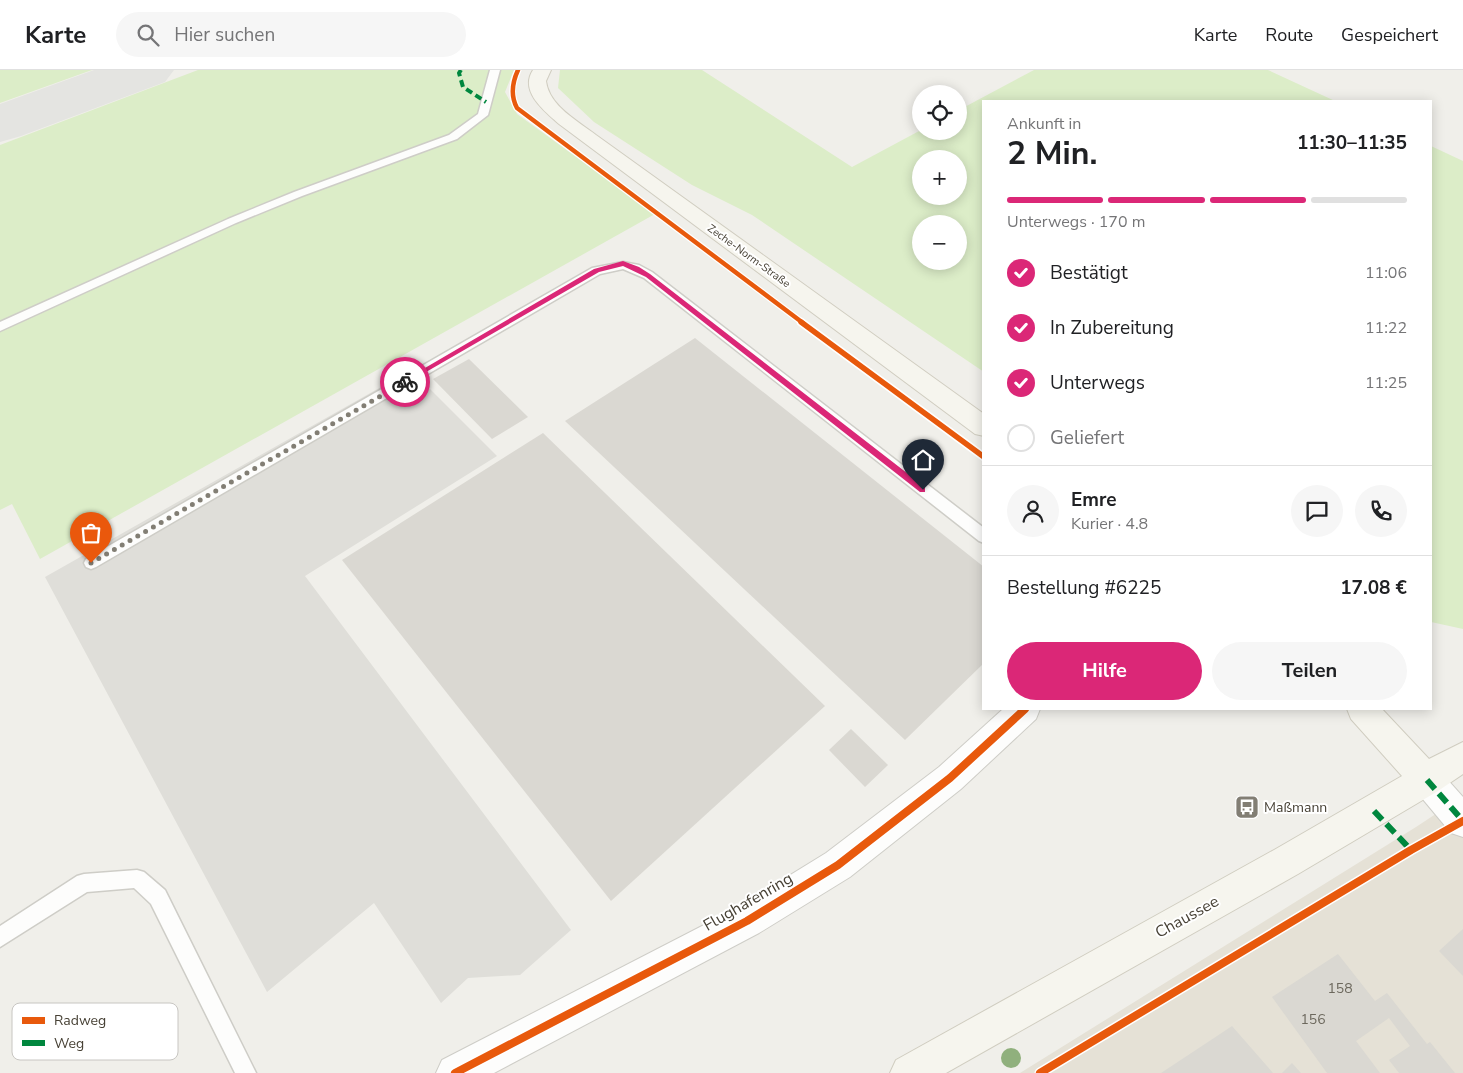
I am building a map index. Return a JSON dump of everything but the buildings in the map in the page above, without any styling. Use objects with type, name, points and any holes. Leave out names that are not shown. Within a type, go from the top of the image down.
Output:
[{"type":"main road","name":"Zeche-Norm-Straße","points":[[542,70],[537,80],[538,92],[546,104],[582,133],[982,426]]},
{"type":"main road","points":[[1363,710],[1428,780]]},
{"type":"main road","name":"Chaussee","points":[[909,1073],[1278,867],[1463,758]]},
{"type":"street","name":"Flughafenring","points":[[455,1073],[747,921],[838,865],[950,778],[1024,710]]},
{"type":"street","points":[[1428,780],[1463,821]]},
{"type":"lane","points":[[0,328],[232,221],[306,191],[453,137],[483,115],[495,70]]},
{"type":"lane","points":[[91,563],[596,271],[623,264],[637,268],[648,275],[982,535]]},
{"type":"lane","points":[[0,938],[84,883],[137,879],[158,898],[246,1073]]},
{"type":"shaded area","points":[[411,370],[497,456],[305,576],[571,930],[520,975],[468,978],[441,1003],[374,903],[267,992],[45,577]]},
{"type":"shaded area","points":[[1463,796],[1463,1073],[1020,1073],[1416,827]]},
{"type":"green space","points":[[0,70],[92,70],[0,103]]},
{"type":"green space","points":[[198,70],[514,70],[505,92],[517,114],[655,214],[40,559],[12,504],[0,510],[0,145]]},
{"type":"green space","points":[[560,70],[702,70],[852,167],[912,135],[912,140],[967,140],[967,106],[1034,70],[1268,70],[1333,100],[982,100],[982,371],[752,215],[692,185],[594,122],[558,88]]},
{"type":"green space","points":[[1432,146],[1463,161],[1463,629],[1432,622]]},
{"type":"taxiway","points":[[0,124],[146,70]]},
{"type":"marked path","points":[[461,70],[459,73],[463,87],[486,102]]},
{"type":"marked path","points":[[1427,780],[1463,821]]},
{"type":"marked path","points":[[1374,811],[1411,850]]},
{"type":"cycle path","points":[[518,70],[512,89],[514,104],[517,108],[747,282],[982,456]]},
{"type":"cycle path","points":[[455,1073],[747,921],[838,865],[950,778],[1024,710]]},
{"type":"cycle path","points":[[1040,1073],[1411,850],[1463,821]]},
{"type":"way so far","points":[[91,563],[405,382]]},
{"type":"place","name":"Maßmann","points":[[1247,807]]},
{"type":"route","points":[[405,382],[596,271],[623,264],[637,268],[648,275],[923,490]]}]
